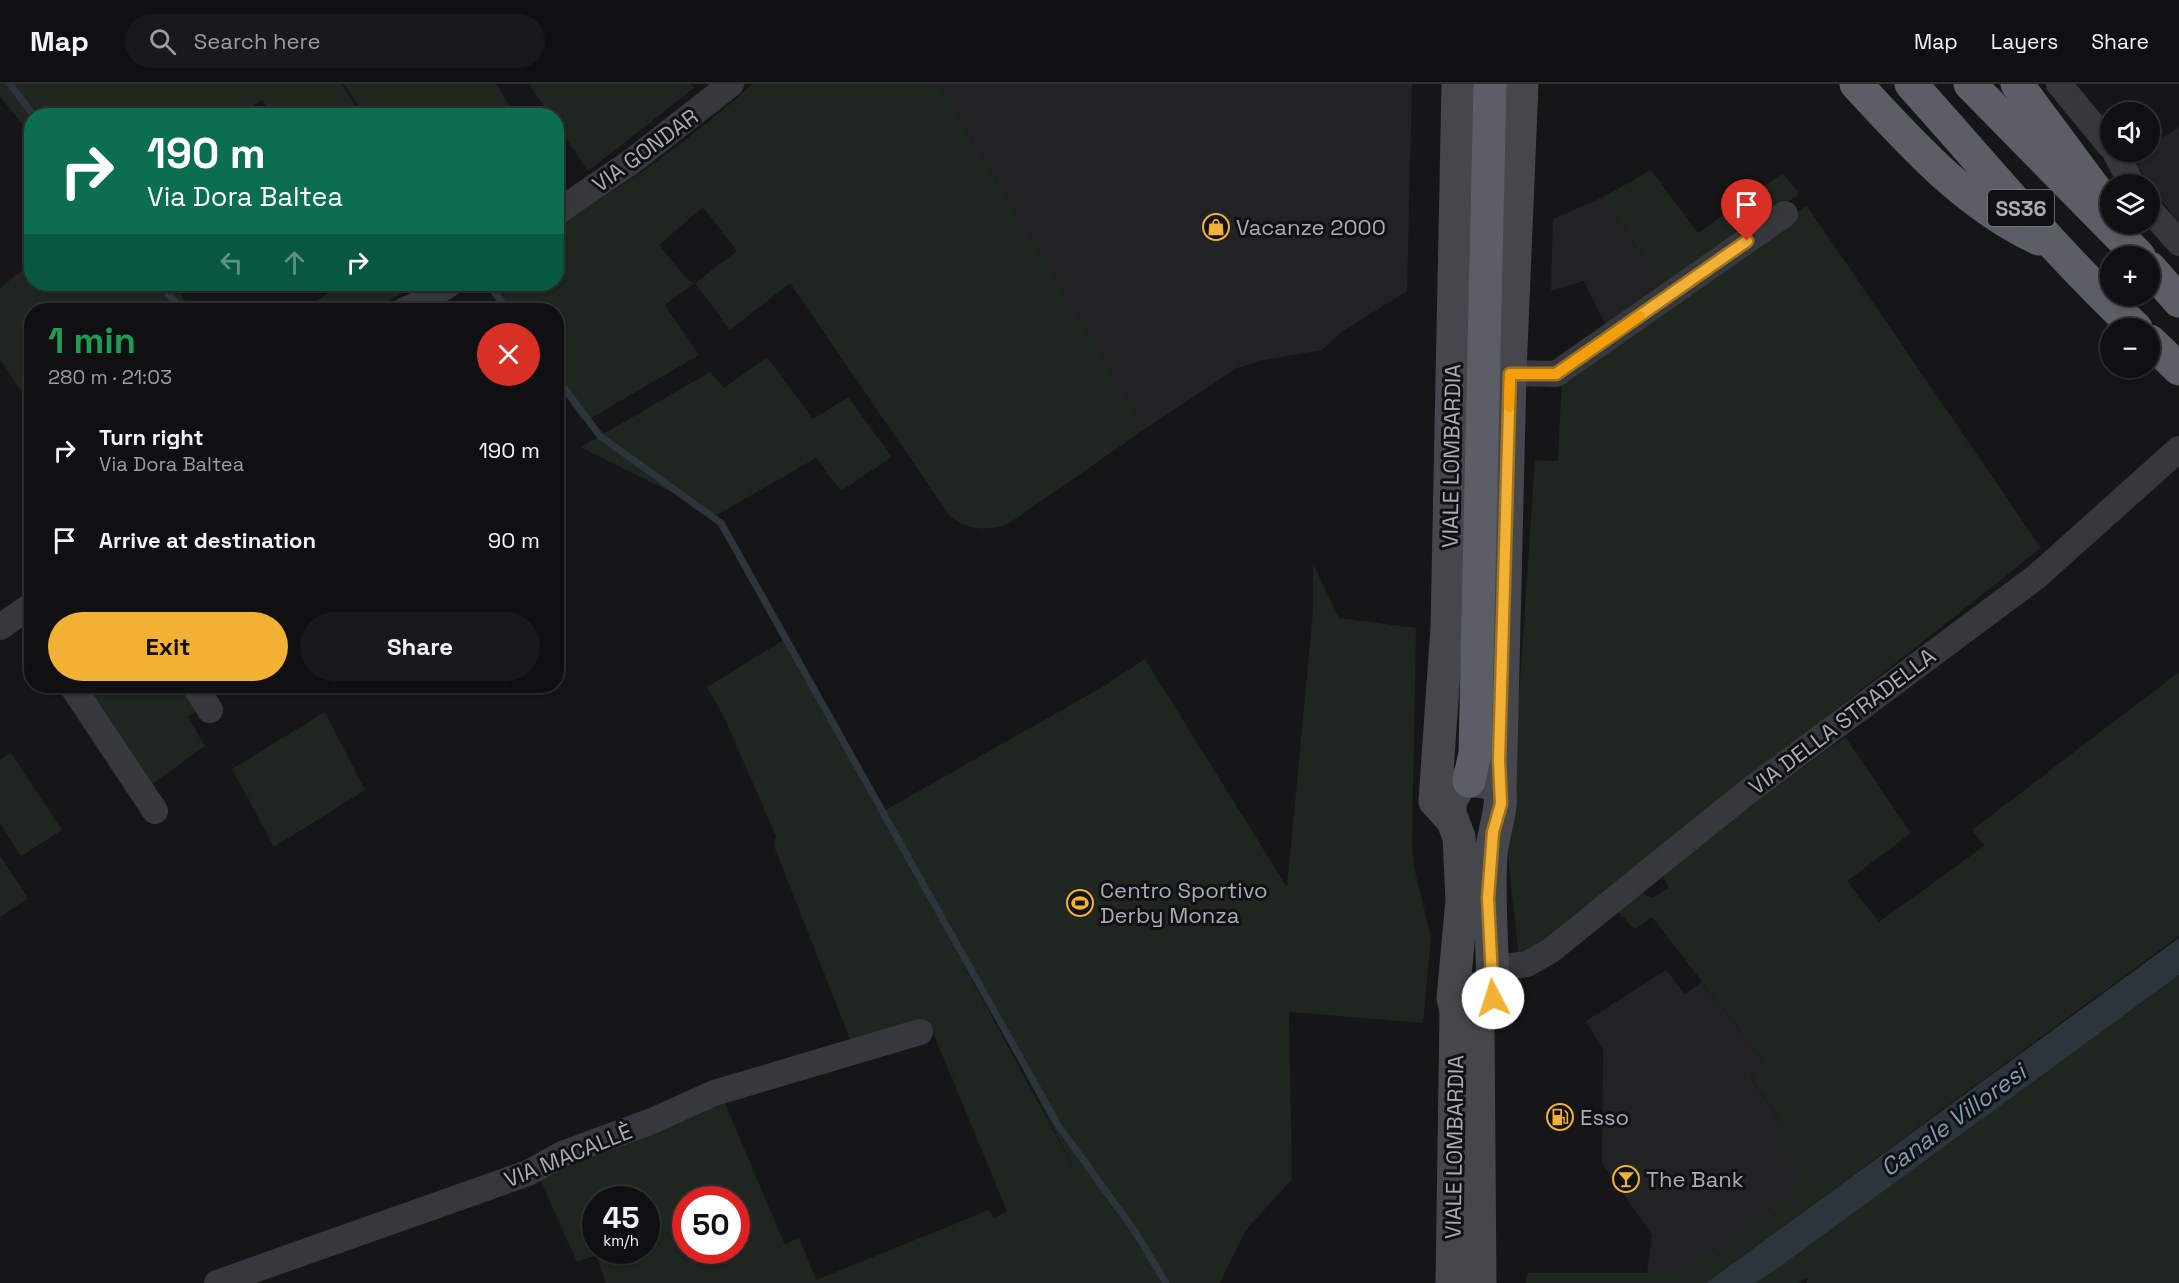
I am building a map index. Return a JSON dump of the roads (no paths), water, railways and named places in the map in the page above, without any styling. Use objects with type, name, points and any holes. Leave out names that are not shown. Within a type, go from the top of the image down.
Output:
[{"type":"highway","points":[[1469,781],[1475,753],[1490,84]]},
{"type":"highway","name":"SS36","points":[[1856,84],[1912,143],[1961,189],[2008,224],[2051,245]]},
{"type":"highway","name":"SS36","points":[[1911,84],[2001,184],[2051,245],[2126,318]]},
{"type":"highway","name":"SS36","points":[[1970,84],[2129,246]]},
{"type":"highway","points":[[2017,84],[2100,198]]},
{"type":"highway","points":[[2160,279],[2179,301]]},
{"type":"highway","points":[[2160,351],[2179,369]]},
{"type":"main road","name":"VIALE LOMBARDIA","points":[[1453,821],[1435,801],[1447,627],[1458,84]]},
{"type":"main road","name":"VIALE LOMBARDIA","points":[[1469,1013],[1489,1010],[1493,998],[1488,898],[1493,832],[1501,804],[1510,374],[1522,84]]},
{"type":"main road","name":"VIALE LOMBARDIA","points":[[1469,781],[1460,784],[1450,802],[1453,821],[1459,837],[1462,900],[1453,982],[1469,1013],[1477,1045],[1482,1235],[1480,1283]]},
{"type":"main road","points":[[1469,781],[1486,781],[1500,794]]},
{"type":"main road","name":"VIALE LOMBARDIA","points":[[1452,1283],[1469,1013]]},
{"type":"street","points":[[2059,84],[2100,134]]},
{"type":"street","name":"VIA GONDAR","points":[[564,208],[631,162],[719,88]]},
{"type":"street","points":[[1510,374],[1556,374],[1785,214]]},
{"type":"street","points":[[2160,221],[2179,243]]},
{"type":"street","points":[[419,303],[438,291]]},
{"type":"street","name":"VIA DELLA STRADELLA","points":[[1491,969],[1527,964],[1550,951],[1746,793],[2036,577],[2179,449]]},
{"type":"street","points":[[0,627],[24,616]]},
{"type":"street","points":[[77,693],[156,811]]},
{"type":"street","points":[[199,693],[210,710]]},
{"type":"street","name":"VIA MACALLÈ","points":[[216,1283],[528,1173],[562,1154],[652,1121],[714,1093],[920,1032]]},
{"type":"water","name":"Canale Villoresi","points":[[2179,938],[2179,975],[1782,1265],[1755,1283],[1706,1283]]},
{"type":"waterway","points":[[10,84],[28,108]]},
{"type":"waterway","points":[[166,291],[176,303]]},
{"type":"waterway","points":[[493,291],[503,303]]},
{"type":"waterway","points":[[398,303],[403,300]]},
{"type":"waterway","points":[[564,388],[600,436],[721,523],[1058,1125],[1136,1233],[1166,1283]]},
{"type":"place","name":"Vacanze 2000","points":[[1216,227]]},
{"type":"place","name":"Centro Sportivo Derby Monza","points":[[1080,903]]},
{"type":"place","name":"Esso","points":[[1560,1117]]},
{"type":"place","name":"The Bank","points":[[1626,1179]]}]
